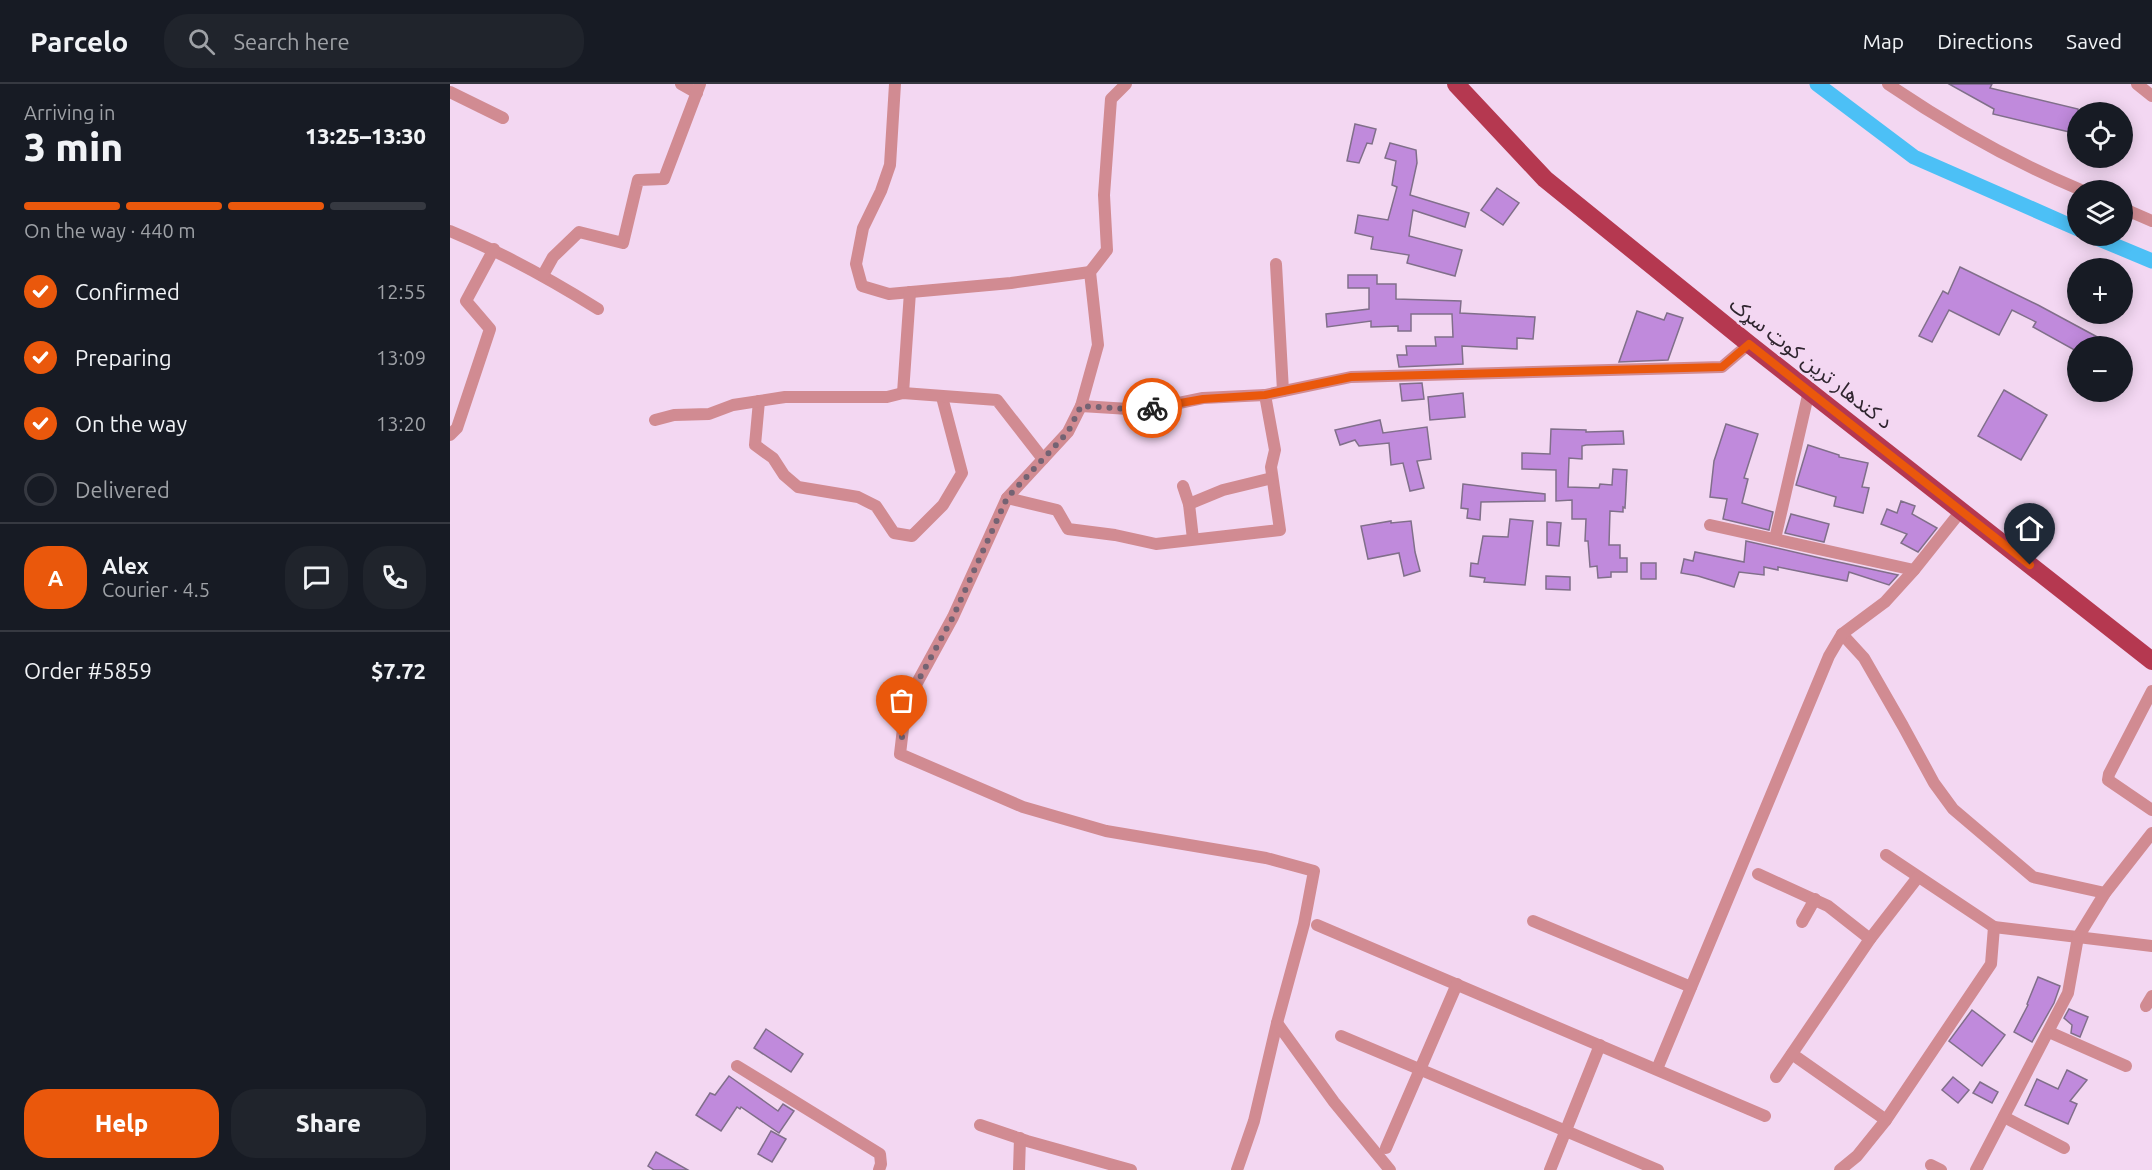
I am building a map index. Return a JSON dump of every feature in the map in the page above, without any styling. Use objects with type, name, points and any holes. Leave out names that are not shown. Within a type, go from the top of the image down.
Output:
[{"type":"main road","name":"د کندهار ترين کوټ سړک","points":[[1456,84],[1545,179],[1749,344],[2152,661]]},
{"type":"street","points":[[452,84],[450,90],[503,118]]},
{"type":"street","points":[[543,275],[553,257],[579,232],[623,243],[638,180],[664,179],[698,89],[681,84]]},
{"type":"street","points":[[895,84],[890,165],[881,191],[863,228],[856,264],[862,286],[889,294],[1011,283],[1090,272]]},
{"type":"street","points":[[1126,84],[1111,99],[1104,195],[1107,250],[1090,272],[1098,345],[1081,406],[1068,432],[1007,498],[953,617],[906,703],[900,754],[1023,807],[1106,831],[1266,858],[1314,871],[1304,924],[1277,1023],[1254,1121],[1237,1170]]},
{"type":"street","points":[[1888,84],[1932,114],[2067,184]]},
{"type":"street","points":[[2137,84],[2152,96]]},
{"type":"street","points":[[2133,213],[2152,221]]},
{"type":"street","points":[[450,231],[494,249],[543,275],[598,309]]},
{"type":"street","points":[[450,435],[457,428],[490,328],[466,301],[494,249]]},
{"type":"street","points":[[1276,264],[1283,391]]},
{"type":"street","points":[[903,393],[910,292]]},
{"type":"street","points":[[1081,406],[1145,410],[1203,399],[1265,395],[1351,377],[1722,367],[1749,344]]},
{"type":"street","points":[[1775,539],[1809,391]]},
{"type":"street","points":[[655,420],[674,415],[709,414],[733,405],[785,397],[887,397],[903,393],[997,400],[1043,459]]},
{"type":"street","points":[[1007,498],[1057,510],[1068,529],[1115,535],[1156,544],[1280,530],[1271,466],[1275,450],[1265,395]]},
{"type":"street","points":[[759,401],[755,446],[773,458],[784,475],[798,487],[858,497],[876,506],[894,533],[912,536],[943,505],[962,473],[942,397]]},
{"type":"street","points":[[1189,504],[1223,490],[1272,477]]},
{"type":"street","points":[[1183,486],[1189,504],[1193,539]]},
{"type":"street","points":[[1657,1069],[1829,656],[1842,634],[1885,602],[1961,511]]},
{"type":"street","points":[[1710,525],[1914,570]]},
{"type":"street","points":[[1842,634],[1864,658],[1934,783],[1953,809],[2033,877],[2105,893]]},
{"type":"street","points":[[2152,691],[2108,780],[2152,810]]},
{"type":"street","points":[[1976,1170],[2068,993],[2079,937],[2105,893],[2152,833]]},
{"type":"street","points":[[1886,855],[1994,927],[2152,946]]},
{"type":"street","points":[[1758,874],[1828,906],[1870,939]]},
{"type":"street","points":[[1776,1077],[1870,939],[1918,877]]},
{"type":"street","points":[[1802,922],[1815,899]]},
{"type":"street","points":[[1533,921],[1691,987]]},
{"type":"street","points":[[1317,925],[1765,1116]]},
{"type":"street","points":[[1840,1170],[1857,1156],[1886,1120],[1991,964],[1994,927]]},
{"type":"street","points":[[1386,1148],[1456,984]]},
{"type":"street","points":[[1277,1023],[1334,1102],[1390,1170]]},
{"type":"street","points":[[2049,1032],[2126,1066]]},
{"type":"street","points":[[1341,1036],[1658,1170]]},
{"type":"street","points":[[1550,1170],[1600,1045]]},
{"type":"street","points":[[1792,1054],[1886,1120]]},
{"type":"street","points":[[737,1066],[880,1154],[882,1164],[879,1170]]},
{"type":"street","points":[[2004,1117],[2064,1148]]},
{"type":"street","points":[[980,1125],[1131,1170]]},
{"type":"street","points":[[1019,1170],[1020,1138]]},
{"type":"building","points":[[1949,84],[1992,84],[1990,88],[2067,106],[2067,131],[1993,114],[1994,109]]},
{"type":"building","points":[[1355,124],[1376,129],[1372,144],[1367,143],[1359,163],[1347,161]]},
{"type":"building","points":[[1390,143],[1416,150],[1417,163],[1410,195],[1469,213],[1465,227],[1413,210],[1409,236],[1462,250],[1455,276],[1407,263],[1409,255],[1371,249],[1373,237],[1355,233],[1358,215],[1388,220],[1397,187],[1392,185],[1396,161],[1385,158]]},
{"type":"building","points":[[1497,188],[1519,203],[1503,225],[1481,210]]},
{"type":"building","points":[[1960,267],[2038,305],[2067,321],[2067,324],[2073,324],[2095,336],[2067,336],[2067,346],[2033,327],[2036,322],[2012,310],[1999,335],[1949,310],[1932,342],[1919,336],[1943,291],[1948,294]]},
{"type":"building","points":[[1348,275],[1377,275],[1377,284],[1396,284],[1396,299],[1461,301],[1460,313],[1535,317],[1533,339],[1517,338],[1517,349],[1462,346],[1463,364],[1399,367],[1397,355],[1407,355],[1406,346],[1436,346],[1435,337],[1453,337],[1452,314],[1411,314],[1411,331],[1398,331],[1398,326],[1371,327],[1371,321],[1327,327],[1326,314],[1369,309],[1369,288],[1348,288]]},
{"type":"building","points":[[1637,311],[1664,320],[1667,313],[1683,318],[1668,360],[1619,362]]},
{"type":"building","points":[[1422,383],[1424,399],[1402,401],[1400,384]]},
{"type":"building","points":[[2004,390],[2047,415],[2021,460],[1978,436]]},
{"type":"building","points":[[1463,393],[1465,417],[1430,420],[1428,397]]},
{"type":"building","points":[[1380,420],[1383,433],[1427,427],[1431,459],[1417,461],[1424,488],[1410,491],[1403,463],[1391,465],[1389,443],[1359,446],[1355,440],[1340,445],[1335,430]]},
{"type":"building","points":[[1726,424],[1758,434],[1744,478],[1748,479],[1742,503],[1773,512],[1769,530],[1723,519],[1727,499],[1710,497],[1714,461]]},
{"type":"building","points":[[1551,429],[1586,430],[1586,432],[1623,431],[1624,444],[1582,446],[1582,459],[1569,458],[1568,487],[1599,488],[1600,484],[1612,485],[1613,469],[1627,470],[1625,508],[1623,507],[1623,512],[1610,511],[1609,545],[1620,545],[1620,558],[1627,558],[1627,572],[1611,572],[1611,577],[1598,578],[1597,566],[1590,567],[1588,541],[1585,541],[1586,519],[1572,519],[1572,500],[1556,501],[1556,470],[1522,469],[1522,453],[1550,454]]},
{"type":"building","points":[[1808,445],[1839,455],[1839,457],[1868,463],[1862,487],[1869,488],[1863,513],[1834,506],[1836,497],[1796,485]]},
{"type":"building","points":[[1463,484],[1545,494],[1545,501],[1481,502],[1480,520],[1467,518],[1468,509],[1461,508]]},
{"type":"building","points":[[1901,501],[1915,506],[1912,514],[1937,528],[1918,552],[1901,543],[1907,534],[1881,524],[1887,509],[1897,513]]},
{"type":"building","points":[[1791,514],[1829,524],[1824,542],[1785,533]]},
{"type":"building","points":[[1510,519],[1533,521],[1525,585],[1484,582],[1485,578],[1470,576],[1471,563],[1478,564],[1483,536],[1508,537]]},
{"type":"building","points":[[1391,521],[1391,523],[1411,521],[1420,571],[1404,576],[1399,553],[1368,559],[1361,526]]},
{"type":"building","points":[[1547,522],[1561,523],[1559,546],[1547,545]]},
{"type":"building","points":[[1746,541],[1898,575],[1889,585],[1849,572],[1847,581],[1778,567],[1778,570],[1764,567],[1764,575],[1739,572],[1734,587],[1681,573],[1684,559],[1693,561],[1695,552],[1744,562]]},
{"type":"building","points":[[1641,563],[1656,563],[1656,579],[1641,579]]},
{"type":"building","points":[[1546,576],[1570,577],[1570,590],[1546,589]]},
{"type":"building","points":[[2038,977],[2060,986],[2054,1003],[2032,1042],[2014,1032],[2028,1005]]},
{"type":"building","points":[[2069,1009],[2088,1017],[2080,1037],[2071,1033],[2072,1025],[2064,1018]]},
{"type":"building","points":[[1972,1010],[2005,1035],[1982,1066],[1949,1041]]},
{"type":"building","points":[[766,1029],[803,1054],[791,1072],[754,1048]]},
{"type":"building","points":[[2067,1070],[2087,1080],[2070,1101],[2077,1104],[2068,1124],[2025,1105],[2037,1079],[2058,1089]]},
{"type":"building","points":[[729,1076],[778,1111],[783,1104],[794,1111],[779,1133],[741,1107],[740,1109],[737,1107],[721,1131],[696,1115],[710,1093],[715,1095]]},
{"type":"building","points":[[1953,1077],[1969,1090],[1958,1103],[1942,1090]]},
{"type":"building","points":[[1980,1082],[1998,1092],[1992,1103],[1973,1093]]},
{"type":"building","points":[[771,1131],[786,1139],[772,1162],[758,1154]]},
{"type":"building","points":[[656,1152],[688,1170],[654,1170],[648,1166]]},
{"type":"waterway","points":[[1817,84],[1914,157],[2067,224]]},
{"type":"waterway","points":[[2116,246],[2152,261]]},
{"type":"way so far","points":[[902,737],[906,703],[953,617],[1007,498],[1068,432],[1081,406],[1145,410],[1152,408]]},
{"type":"route","points":[[1152,408],[1203,399],[1265,395],[1351,377],[1722,367],[1749,344],[2030,565]]}]
